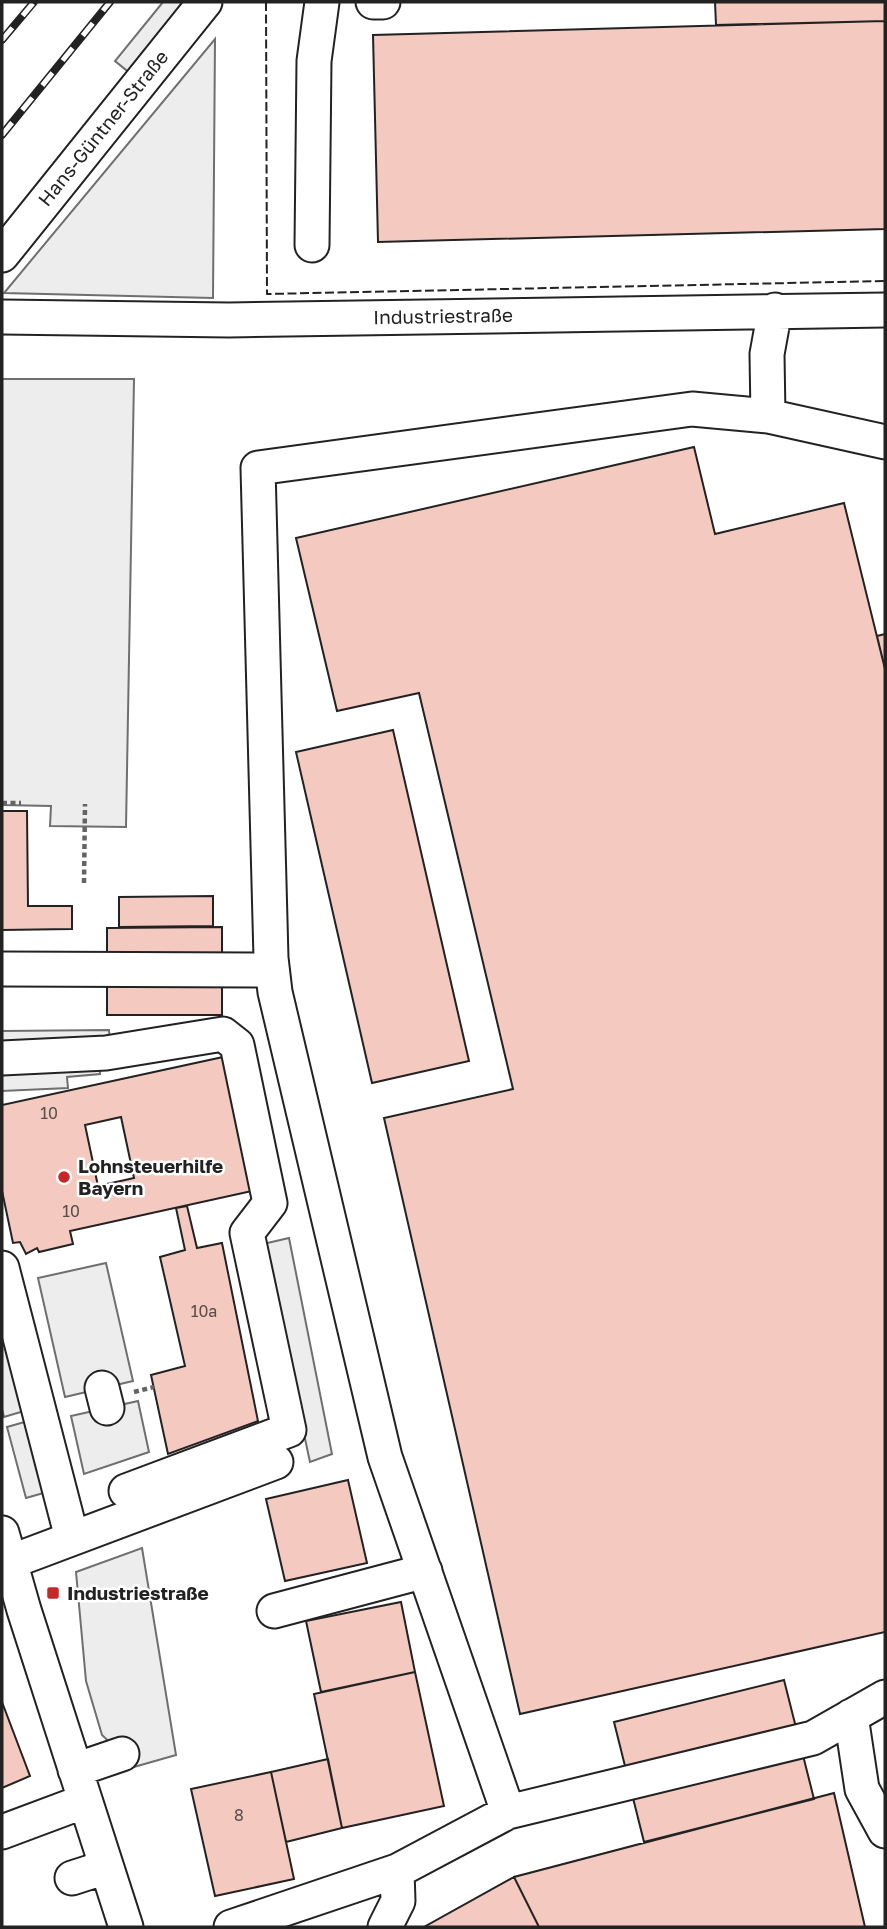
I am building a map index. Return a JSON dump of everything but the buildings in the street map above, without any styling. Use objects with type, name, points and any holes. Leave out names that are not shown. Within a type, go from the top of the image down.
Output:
[{"type":"street","name":"Hans-Güntner-Straße","points":[[2,255],[205,2]]},
{"type":"street","points":[[312,245],[314,61],[322,2]]},
{"type":"street","points":[[373,2],[383,2]]},
{"type":"street","points":[[768,416],[767,354],[775,310]]},
{"type":"street","name":"Industriestraße","points":[[2,317],[229,320],[885,310]]},
{"type":"street","points":[[508,1812],[385,1457],[275,992],[272,970],[258,468],[692,409],[768,416],[885,442]]},
{"type":"street","points":[[2,970],[272,970]]},
{"type":"street","points":[[2,1058],[106,1054],[223,1034],[237,1045],[270,1203],[247,1233],[289,1430],[126,1490],[72,1538],[6,1548],[126,1927]]},
{"type":"street","points":[[2,1268],[72,1538]]},
{"type":"street","points":[[126,1490],[276,1462]]},
{"type":"street","points":[[274,1611],[425,1571]]},
{"type":"street","points":[[231,1927],[397,1871],[508,1812],[813,1738],[885,1696]]},
{"type":"street","points":[[851,1716],[862,1789],[885,1831]]},
{"type":"street","points":[[75,1770],[122,1754]]},
{"type":"street","points":[[2,1832],[85,1801]]},
{"type":"street","points":[[72,1878],[106,1867]]},
{"type":"street","points":[[385,1927],[398,1901],[397,1871]]},
{"type":"path","points":[[2,803],[21,803]]},
{"type":"path","points":[[84,883],[85,804]]},
{"type":"shaded area","points":[[163,2],[206,2],[141,82],[115,61]]},
{"type":"shaded area","points":[[215,39],[213,298],[4,293]]},
{"type":"shaded area","points":[[2,379],[134,379],[126,827],[50,826],[51,806],[2,805]]},
{"type":"shaded area","points":[[109,1030],[111,1053],[99,1054],[100,1074],[67,1077],[68,1088],[2,1091],[2,1031]]},
{"type":"shaded area","points":[[289,1238],[332,1454],[310,1462],[263,1244]]},
{"type":"shaded area","points":[[106,1263],[133,1381],[65,1397],[38,1278]]},
{"type":"shaded area","points":[[5,1339],[24,1411],[4,1417],[2,1340]]},
{"type":"shaded area","points":[[138,1401],[149,1452],[84,1474],[71,1416]]},
{"type":"shaded area","points":[[28,1421],[47,1492],[26,1498],[7,1427]]},
{"type":"shaded area","points":[[142,1548],[176,1755],[127,1769],[122,1754],[102,1735],[86,1681],[76,1572]]},
{"type":"railway","points":[[2,40],[34,2]]},
{"type":"railway","points":[[2,135],[110,2]]},
{"type":"fence","points":[[266,2],[267,294],[885,281]]},
{"type":"place","name":"Lohnsteuerhilfe Bayern","points":[[64,1177]]},
{"type":"place","name":"Industriestraße","points":[[53,1593]]}]
